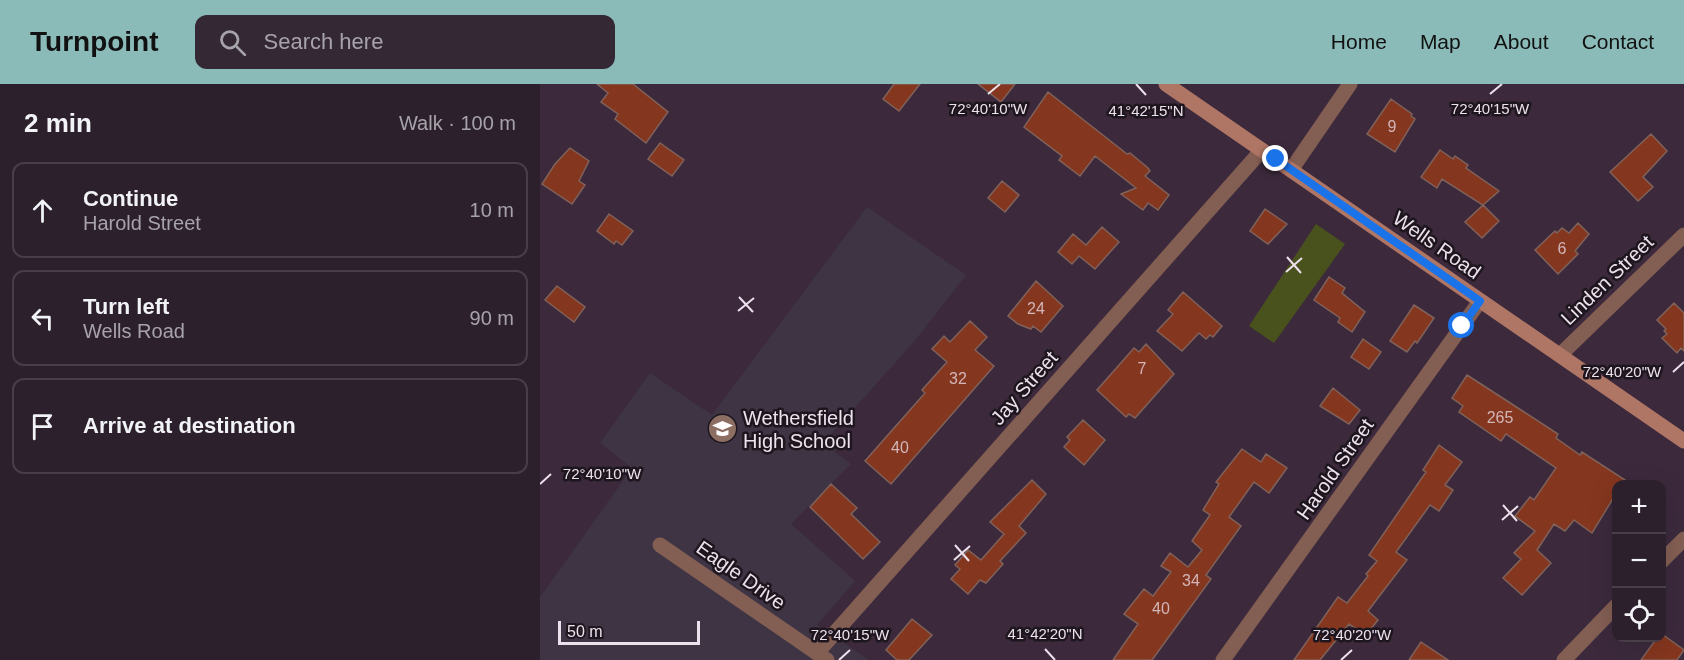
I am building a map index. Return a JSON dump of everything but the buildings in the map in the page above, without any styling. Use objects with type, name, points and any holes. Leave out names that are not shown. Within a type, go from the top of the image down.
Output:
[{"type":"main road","name":"Wells Road","points":[[1166,84],[1684,441]]},
{"type":"street","points":[[1291,170],[1350,84]]},
{"type":"street","name":"Jay Street","points":[[822,657],[1262,150]]},
{"type":"street","name":"Linden Street","points":[[1560,356],[1684,235]]},
{"type":"street","name":"Harold Street","points":[[1223,660],[1480,301]]},
{"type":"street","points":[[1666,557],[1684,539]]},
{"type":"street","name":"Eagle Drive","points":[[660,545],[822,657]]},
{"type":"street","points":[[1564,660],[1612,611]]},
{"type":"shaded area","name":"Wethersfield High School","points":[[867,207],[966,275],[913,343],[823,443],[851,464],[791,524],[855,581],[817,625],[869,660],[540,660],[540,597],[632,468],[600,443],[650,373],[712,415]]},
{"type":"green space","points":[[1316,224],[1345,244],[1274,343],[1249,326]]},
{"type":"place","name":"Wethersfield High School","points":[[722,429]]},
{"type":"route","points":[[1276,159],[1480,301],[1462,326]]}]
